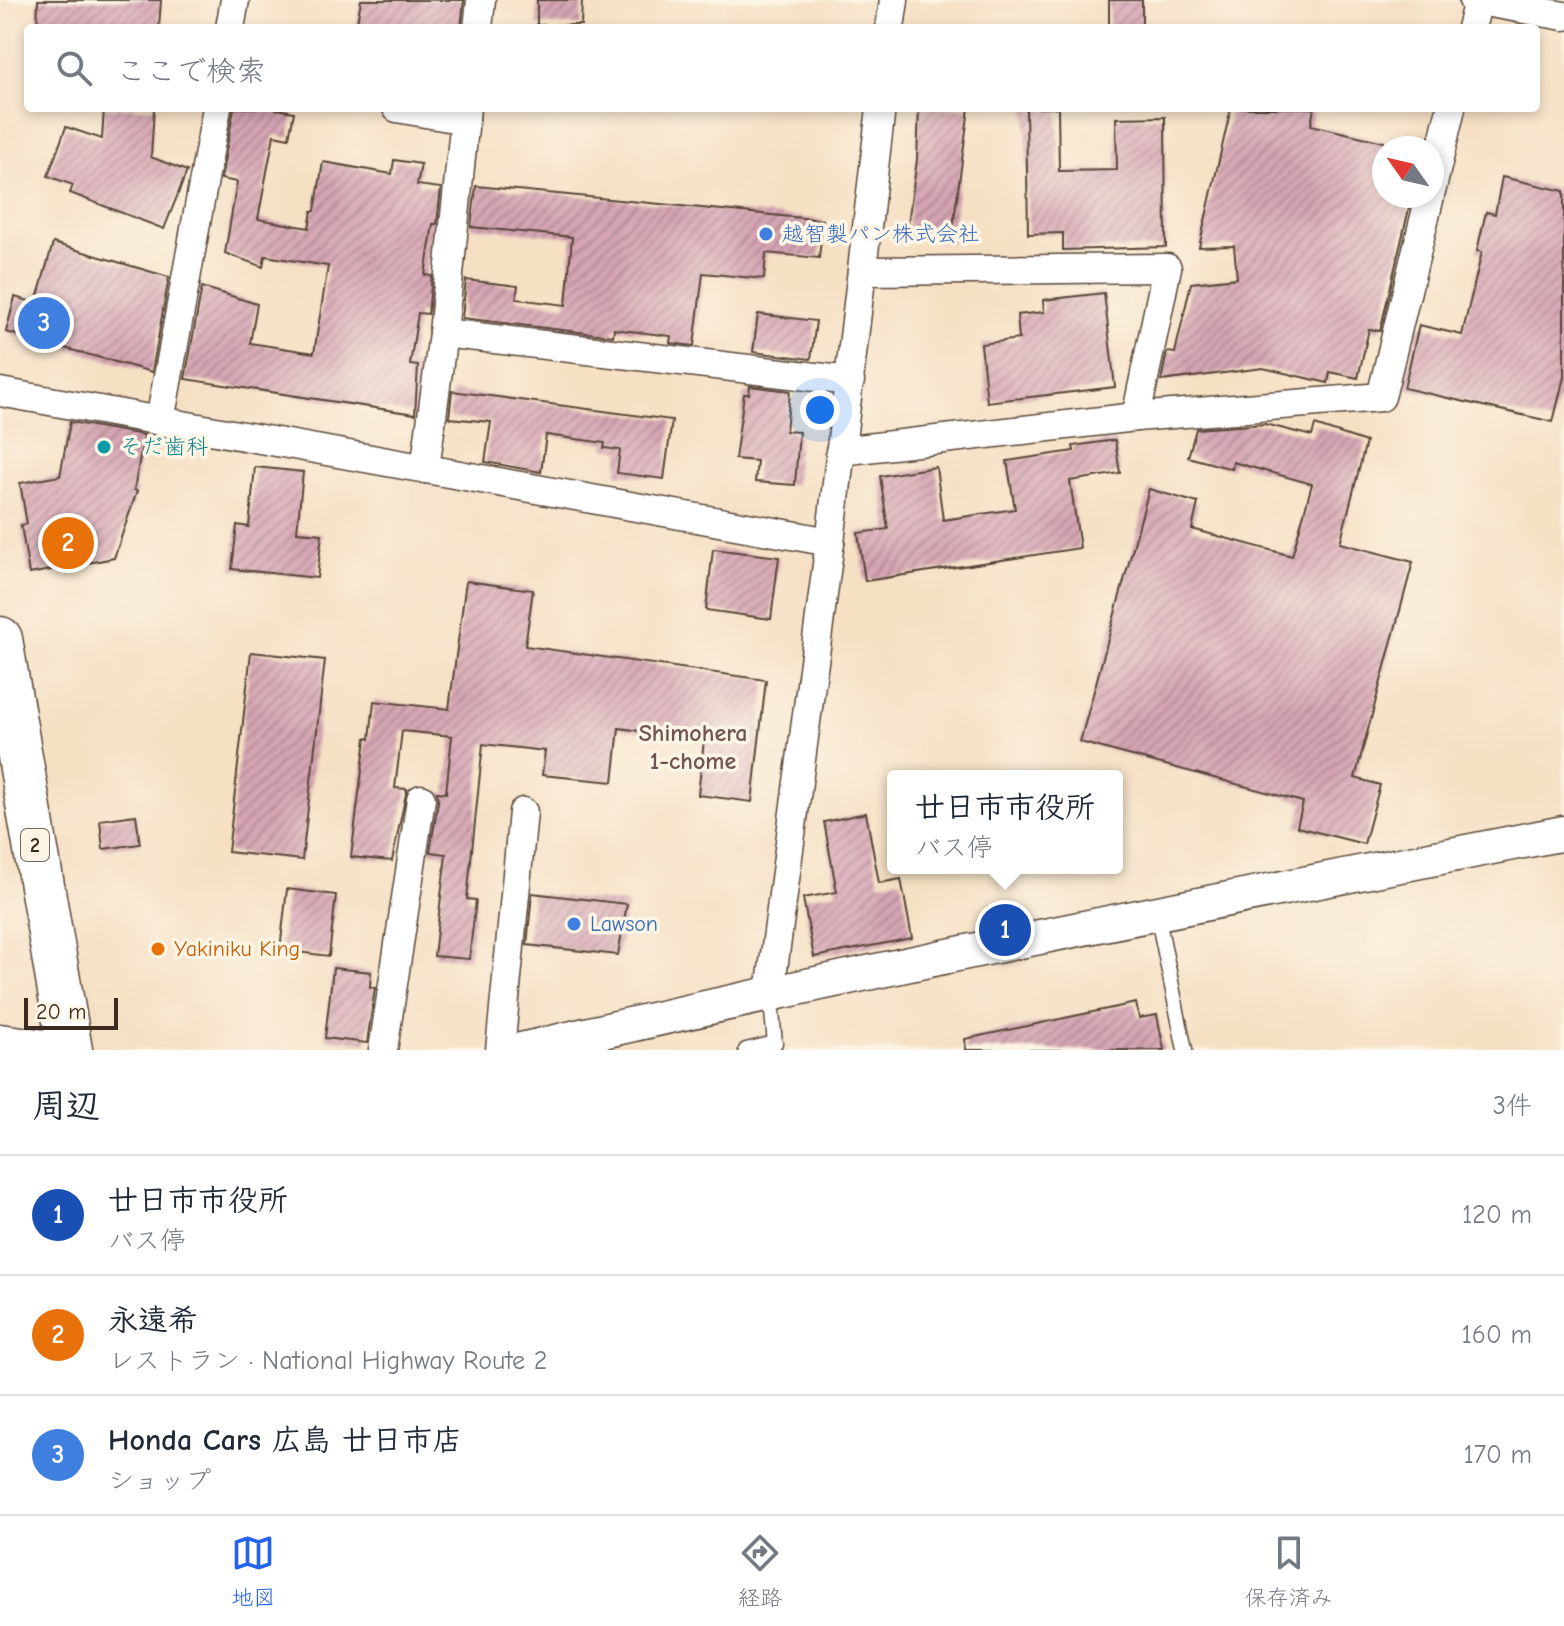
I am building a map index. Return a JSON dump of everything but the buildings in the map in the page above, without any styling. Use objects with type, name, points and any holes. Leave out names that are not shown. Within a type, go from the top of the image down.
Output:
[{"type":"highway","name":"2","points":[[0,639],[70,1050]]},
{"type":"street","points":[[231,24],[235,0]]},
{"type":"street","points":[[478,24],[481,0]]},
{"type":"street","points":[[891,24],[894,0]]},
{"type":"street","points":[[1472,24],[1475,0],[1564,16]]},
{"type":"street","points":[[160,421],[216,112]]},
{"type":"street","points":[[425,469],[466,114],[443,112]]},
{"type":"street","points":[[770,992],[830,542],[881,112]]},
{"type":"street","points":[[1444,137],[1450,112]]},
{"type":"street","points":[[840,451],[1136,417],[1381,397],[1427,208]]},
{"type":"street","points":[[863,271],[1167,268],[1136,417]]},
{"type":"street","points":[[443,333],[850,381]]},
{"type":"street","points":[[0,392],[830,542]]},
{"type":"street","points":[[383,1050],[421,799]]},
{"type":"street","points":[[500,1050],[523,812]]},
{"type":"street","points":[[521,1050],[770,992],[1157,912],[1564,833]]},
{"type":"street","points":[[0,1041],[70,1050]]},
{"type":"lane","points":[[1157,912],[1185,1050]]},
{"type":"lane","points":[[746,1050],[775,1043],[770,992]]},
{"type":"place","name":"越智製パン株式会社","points":[[766,234]]},
{"type":"place","name":"Honda Cars 広島 廿日市店","points":[[44,323]]},
{"type":"place","name":"そだ歯科","points":[[104,447]]},
{"type":"place","name":"永遠希","points":[[68,543]]},
{"type":"place","name":"Lawson","points":[[574,924]]},
{"type":"place","name":"廿日市市役所","points":[[1005,930]]},
{"type":"place","name":"Yakiniku King","points":[[158,949]]},
{"type":"district","name":"Shimohera 1-chome","points":[[693,747]]}]
